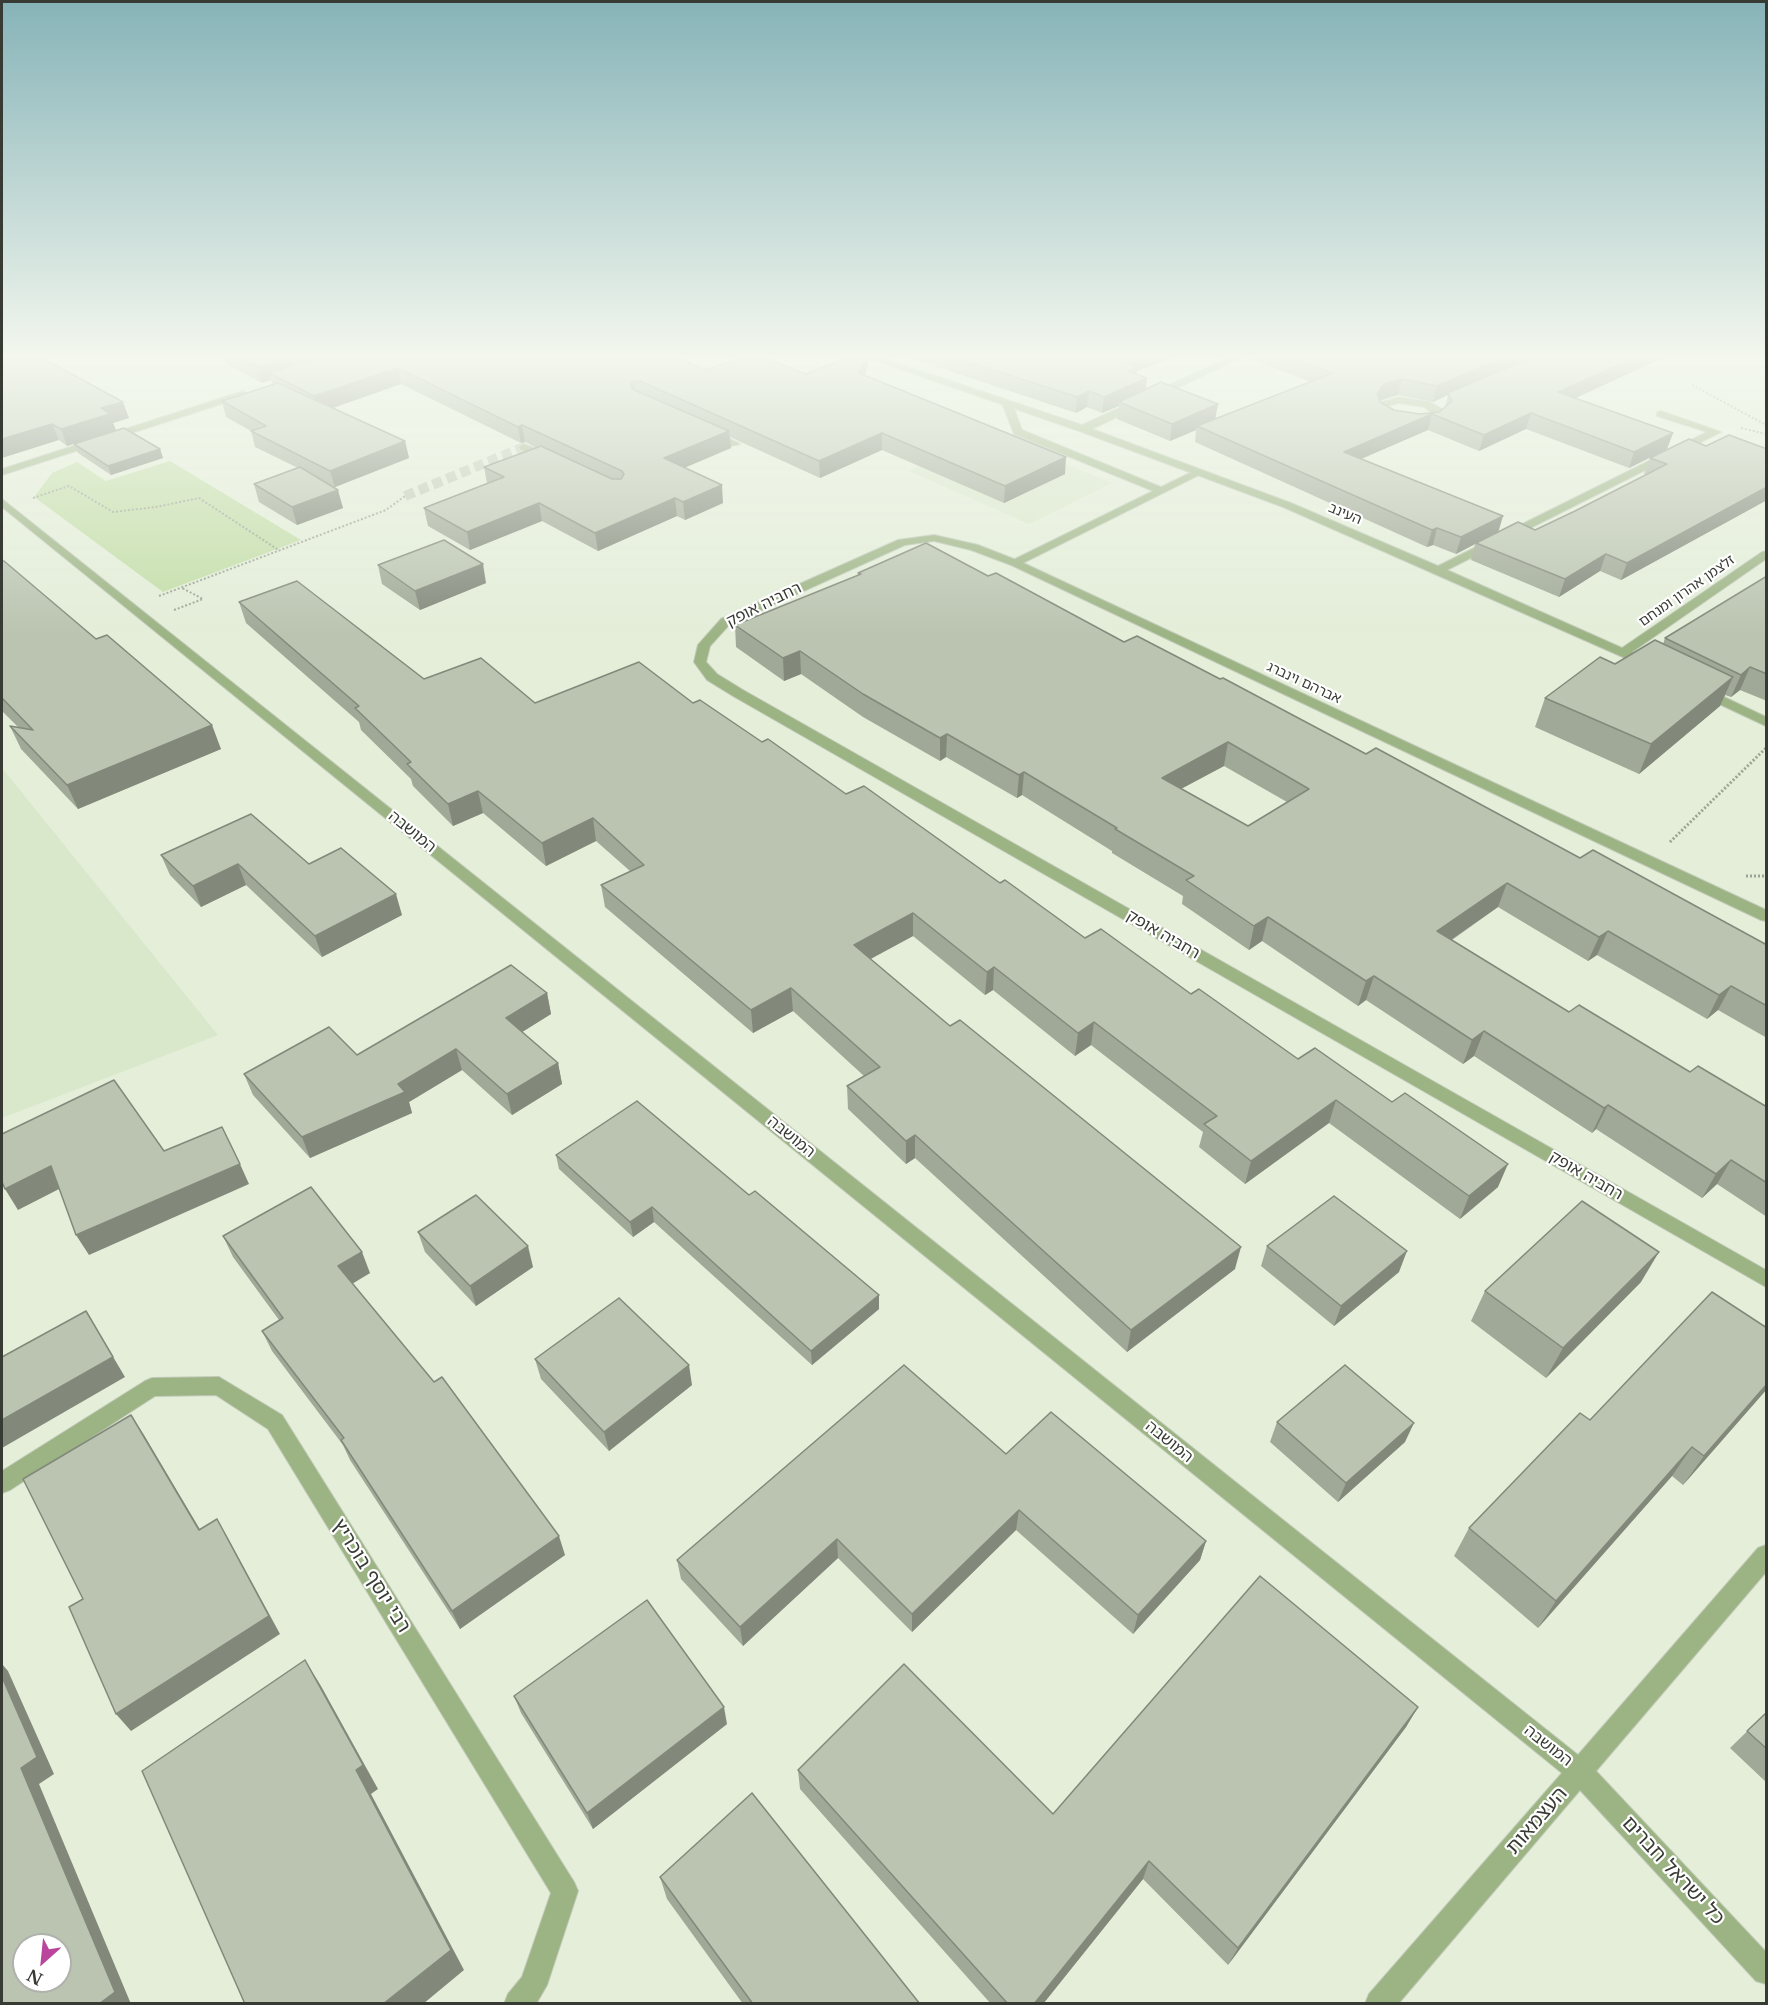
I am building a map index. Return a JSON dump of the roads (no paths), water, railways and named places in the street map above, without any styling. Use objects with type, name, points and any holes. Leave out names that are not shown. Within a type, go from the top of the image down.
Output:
[{"type":"street","points":[[2,472],[74,449]]},
{"type":"street","points":[[528,449],[567,466]]},
{"type":"street","points":[[1058,449],[1162,491]]},
{"type":"street","name":"העינב","points":[[1136,449],[1287,505],[1665,672]]},
{"type":"street","points":[[1438,570],[1683,449]]},
{"type":"street","points":[[1015,563],[1200,472]]},
{"type":"street","name":"המושבה","points":[[5,504],[1580,1772]]},
{"type":"street","name":"אברהם וינברג","points":[[822,578],[902,542],[934,538],[974,547],[1015,563],[1767,916]]},
{"type":"street","name":"זלצמן אהרון ומנחם","points":[[1624,652],[1767,554]]},
{"type":"street","name":"רחביה אופק","points":[[822,578],[725,621],[704,645],[700,662],[712,677],[749,699],[1767,1279]]},
{"type":"street","points":[[1695,687],[1767,722]]},
{"type":"street","name":"רבי יוסף בוכריץ","points":[[2,1483],[152,1387],[219,1386],[275,1422],[565,1891],[533,1984],[518,2004]]},
{"type":"street","name":"העצמאות","points":[[1379,2004],[1767,1556]]},
{"type":"street","name":"כל ישראל חברים","points":[[1580,1772],[1767,1971]]},
{"type":"tunnel","points":[[405,496],[520,449]]}]
